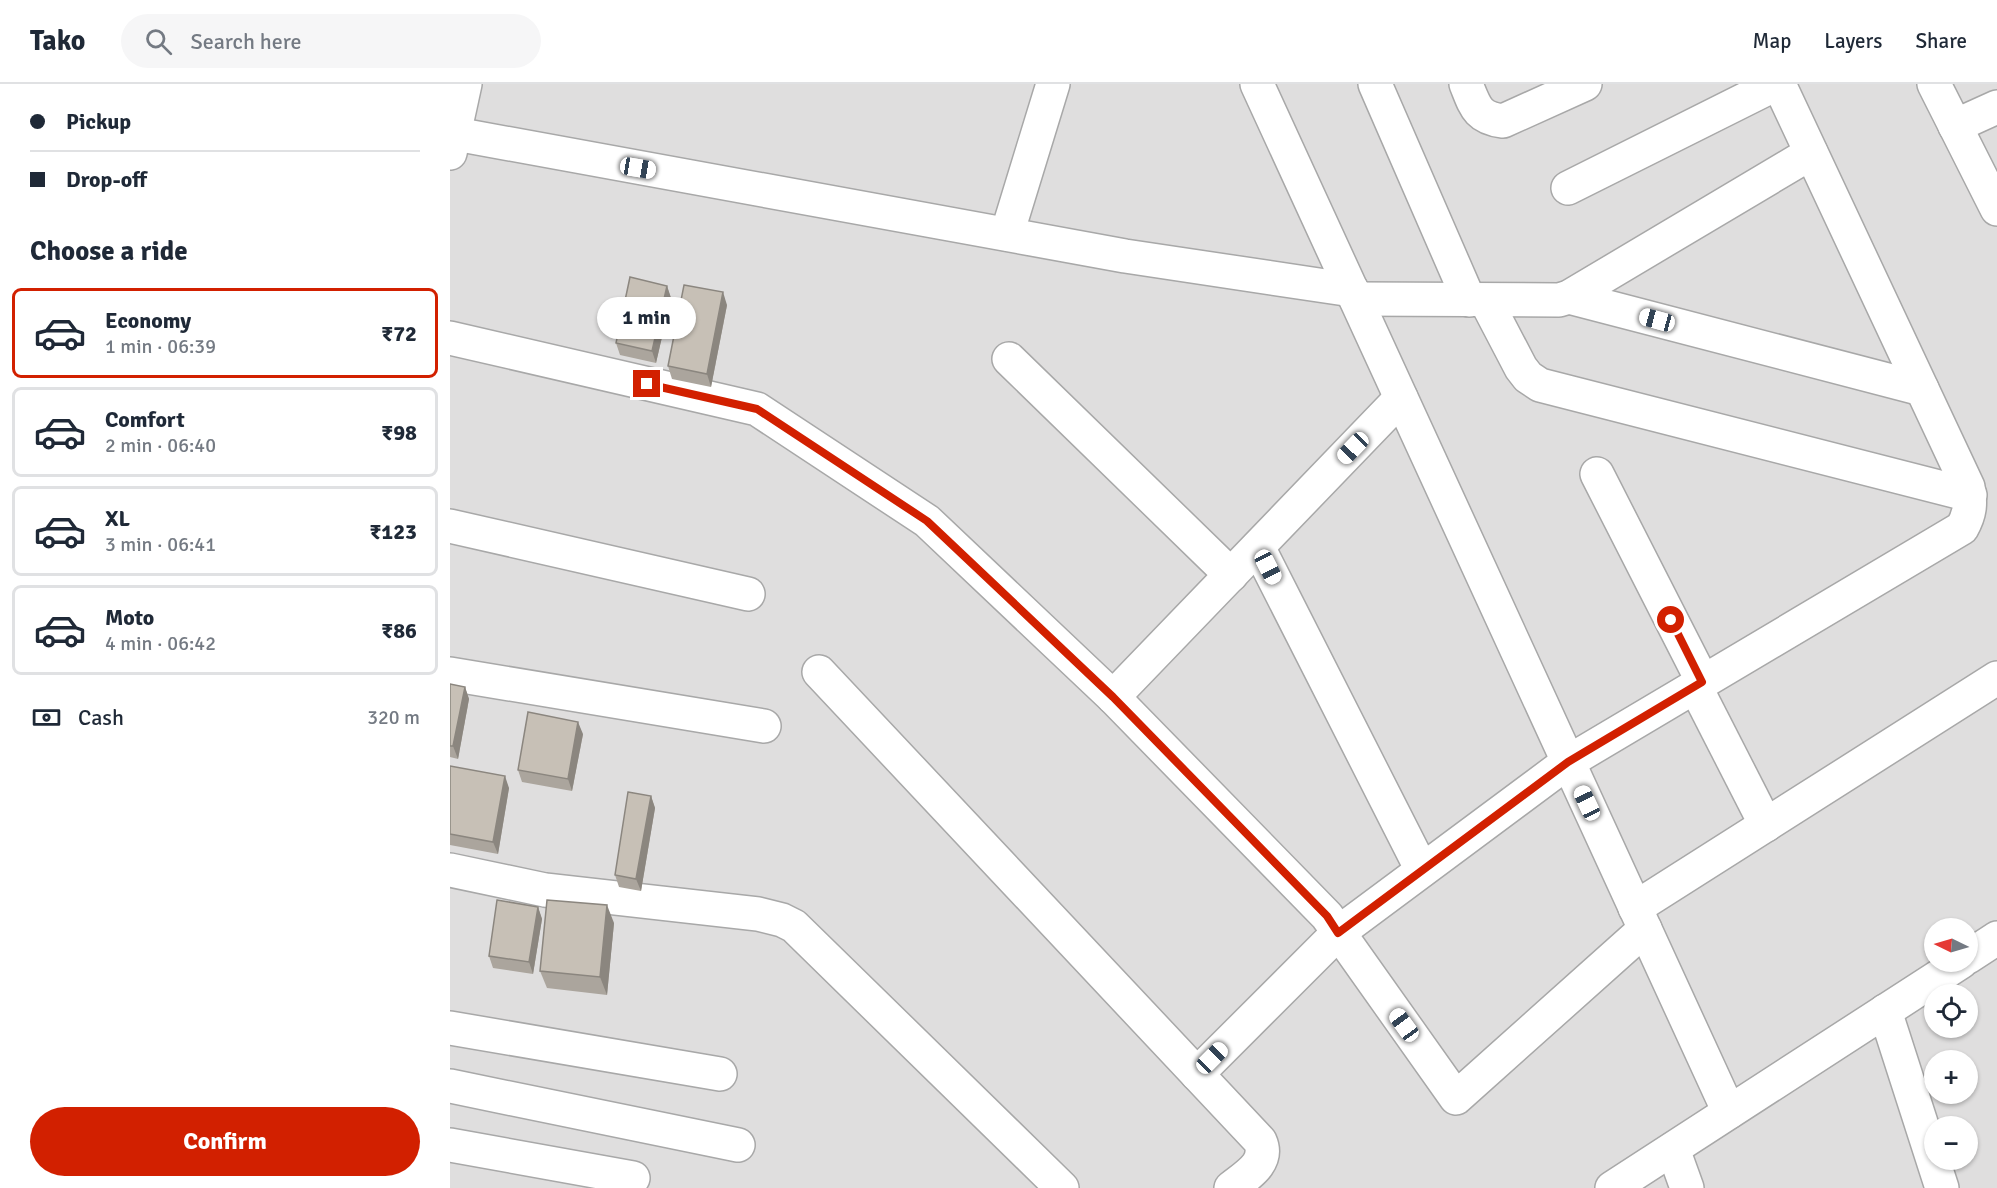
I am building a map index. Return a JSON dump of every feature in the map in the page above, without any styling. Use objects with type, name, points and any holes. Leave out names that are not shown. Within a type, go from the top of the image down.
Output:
[{"type":"street","points":[[465,84],[451,140],[1354,294],[1548,301],[1569,297],[1812,153]]},
{"type":"street","points":[[1007,234],[1053,84]]},
{"type":"street","points":[[1257,84],[1729,1112]]},
{"type":"street","points":[[1375,84],[1477,300],[1528,377],[1540,385],[1970,495]]},
{"type":"street","points":[[1466,84],[1478,112],[1488,119],[1503,121],[1585,84]]},
{"type":"street","points":[[1197,1074],[1338,933],[1568,762],[1962,528],[1969,516],[1971,501],[1968,487],[1812,153],[1777,84],[1568,188]]},
{"type":"street","points":[[1934,84],[1997,209]]},
{"type":"street","points":[[1955,126],[1997,106]]},
{"type":"street","points":[[1569,297],[1922,389]]},
{"type":"street","points":[[450,338],[757,409],[927,521],[1113,697],[1327,916],[1456,1098],[1640,919],[1766,825],[1997,678]]},
{"type":"street","points":[[1009,359],[1231,575]]},
{"type":"street","points":[[1113,697],[1401,398]]},
{"type":"street","points":[[1597,474],[1766,825]]},
{"type":"street","points":[[450,526],[748,594]]},
{"type":"street","points":[[1258,547],[1422,870]]},
{"type":"street","points":[[819,672],[1260,1141],[1264,1149],[1257,1167],[1231,1188]]},
{"type":"street","points":[[450,674],[764,726]]},
{"type":"street","points":[[450,870],[545,890],[758,914],[782,920],[794,926],[1062,1188]]},
{"type":"street","points":[[1978,950],[1997,938]]},
{"type":"street","points":[[1612,1188],[1946,972]]},
{"type":"street","points":[[1886,1011],[1942,1188]]},
{"type":"street","points":[[450,1028],[720,1074]]},
{"type":"street","points":[[450,1086],[738,1145]]},
{"type":"street","points":[[450,1145],[632,1183],[641,1125]]},
{"type":"street","points":[[1673,1149],[1688,1188]]},
{"type":"shaded area","points":[[450,84],[1997,84],[1997,1188],[450,1188]]},
{"type":"building","points":[[630,277],[667,286],[652,351],[616,343]]},
{"type":"building","points":[[684,285],[723,292],[707,374],[668,366]]},
{"type":"building","points":[[450,684],[465,687],[453,746],[450,746]]},
{"type":"building","points":[[528,712],[578,722],[568,779],[518,770]]},
{"type":"building","points":[[450,766],[505,776],[493,842],[450,834]]},
{"type":"building","points":[[628,792],[651,796],[636,879],[615,875]]},
{"type":"building","points":[[497,900],[538,907],[529,962],[489,956]]},
{"type":"building","points":[[547,900],[607,905],[600,977],[540,971]]},
{"type":"route","points":[[647,384],[757,409],[927,521],[1113,697],[1327,916],[1338,933],[1568,762],[1702,682],[1671,620]]}]
